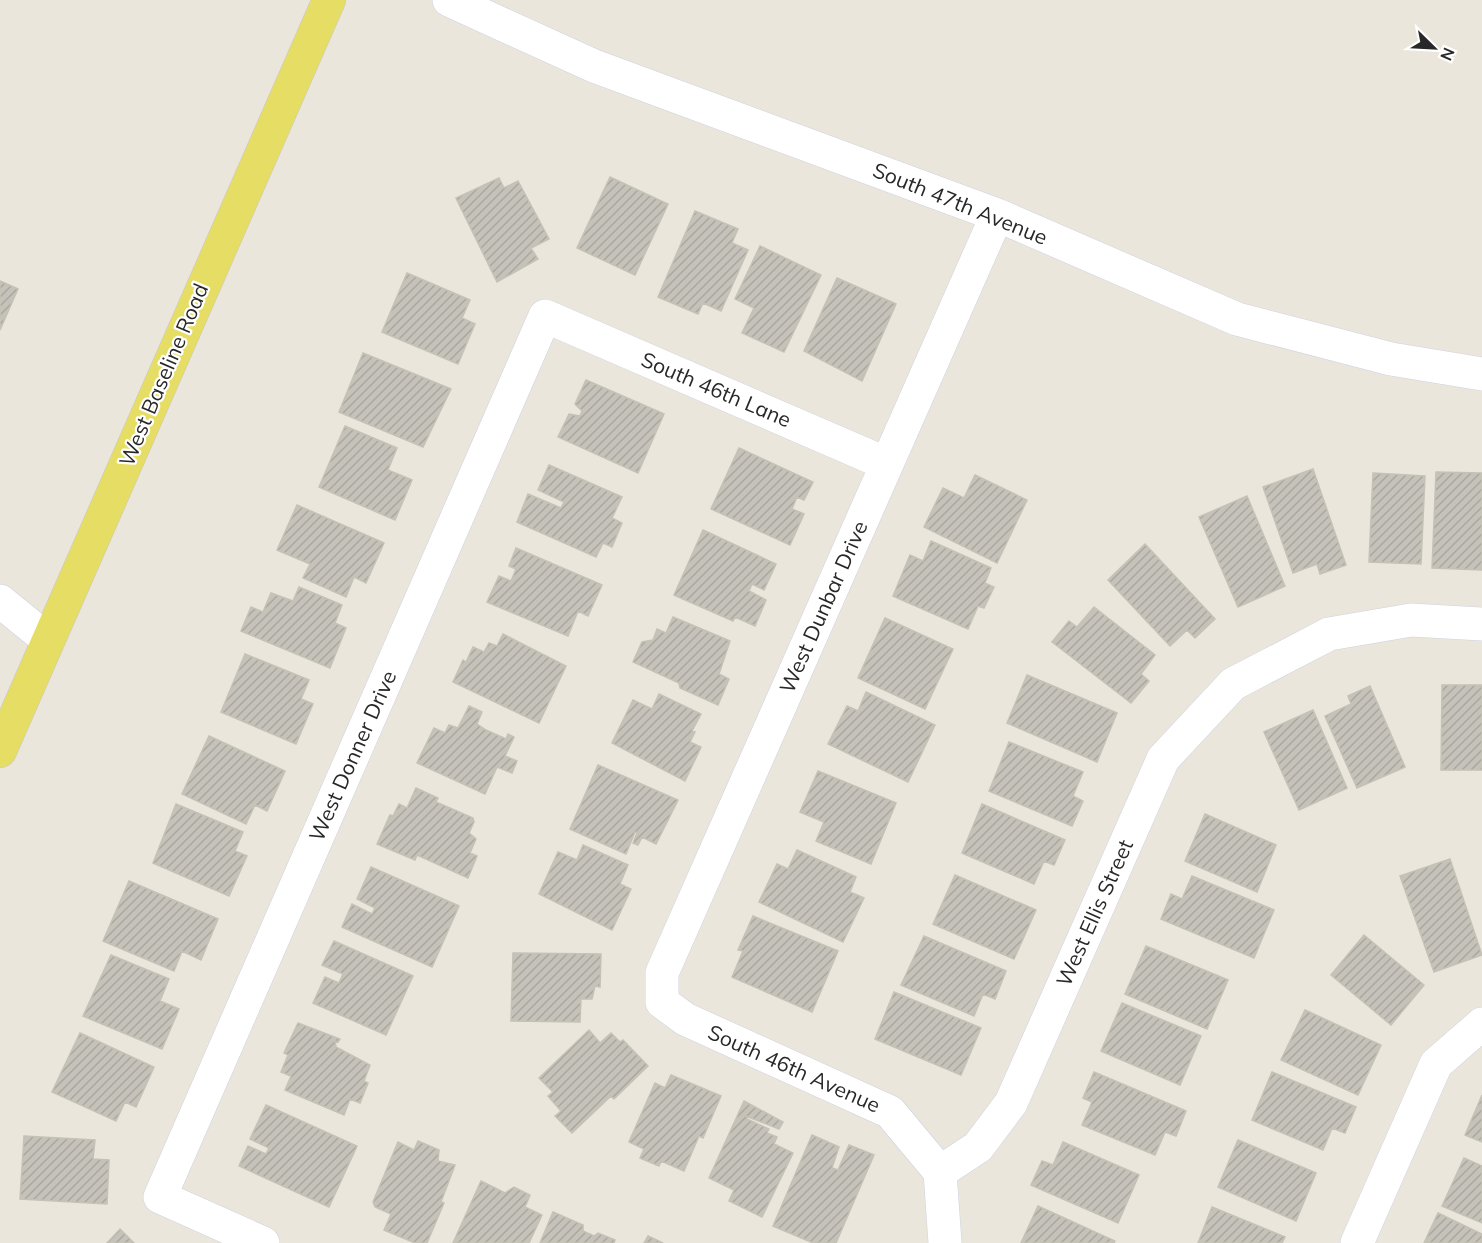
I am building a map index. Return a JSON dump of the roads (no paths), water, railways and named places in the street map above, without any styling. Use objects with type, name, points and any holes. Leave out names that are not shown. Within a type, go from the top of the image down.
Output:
[{"type":"main road","name":"West Baseline Road","points":[[0,751],[329,0]]},
{"type":"street","name":"South 47th Avenue","points":[[448,0],[594,66],[997,214],[1237,319],[1391,359],[1482,374]]},
{"type":"street","name":"West Dunbar Drive","points":[[662,1002],[662,973],[997,214]]},
{"type":"street","name":"South 46th Lane","points":[[545,316],[887,464]]},
{"type":"street","name":"West Donner Drive","points":[[263,1243],[160,1197],[545,316]]},
{"type":"street","points":[[0,601],[48,640]]},
{"type":"street","name":"West Ellis Street","points":[[940,1172],[978,1146],[1011,1103],[1162,759],[1233,684],[1329,634],[1411,620],[1482,624]]},
{"type":"street","points":[[0,633],[48,640]]},
{"type":"street","name":"South 46th Avenue","points":[[662,1002],[685,1019],[890,1112],[940,1172]]},
{"type":"street","points":[[1357,1243],[1436,1064],[1482,1024]]},
{"type":"street","points":[[940,1172],[945,1243]]}]
